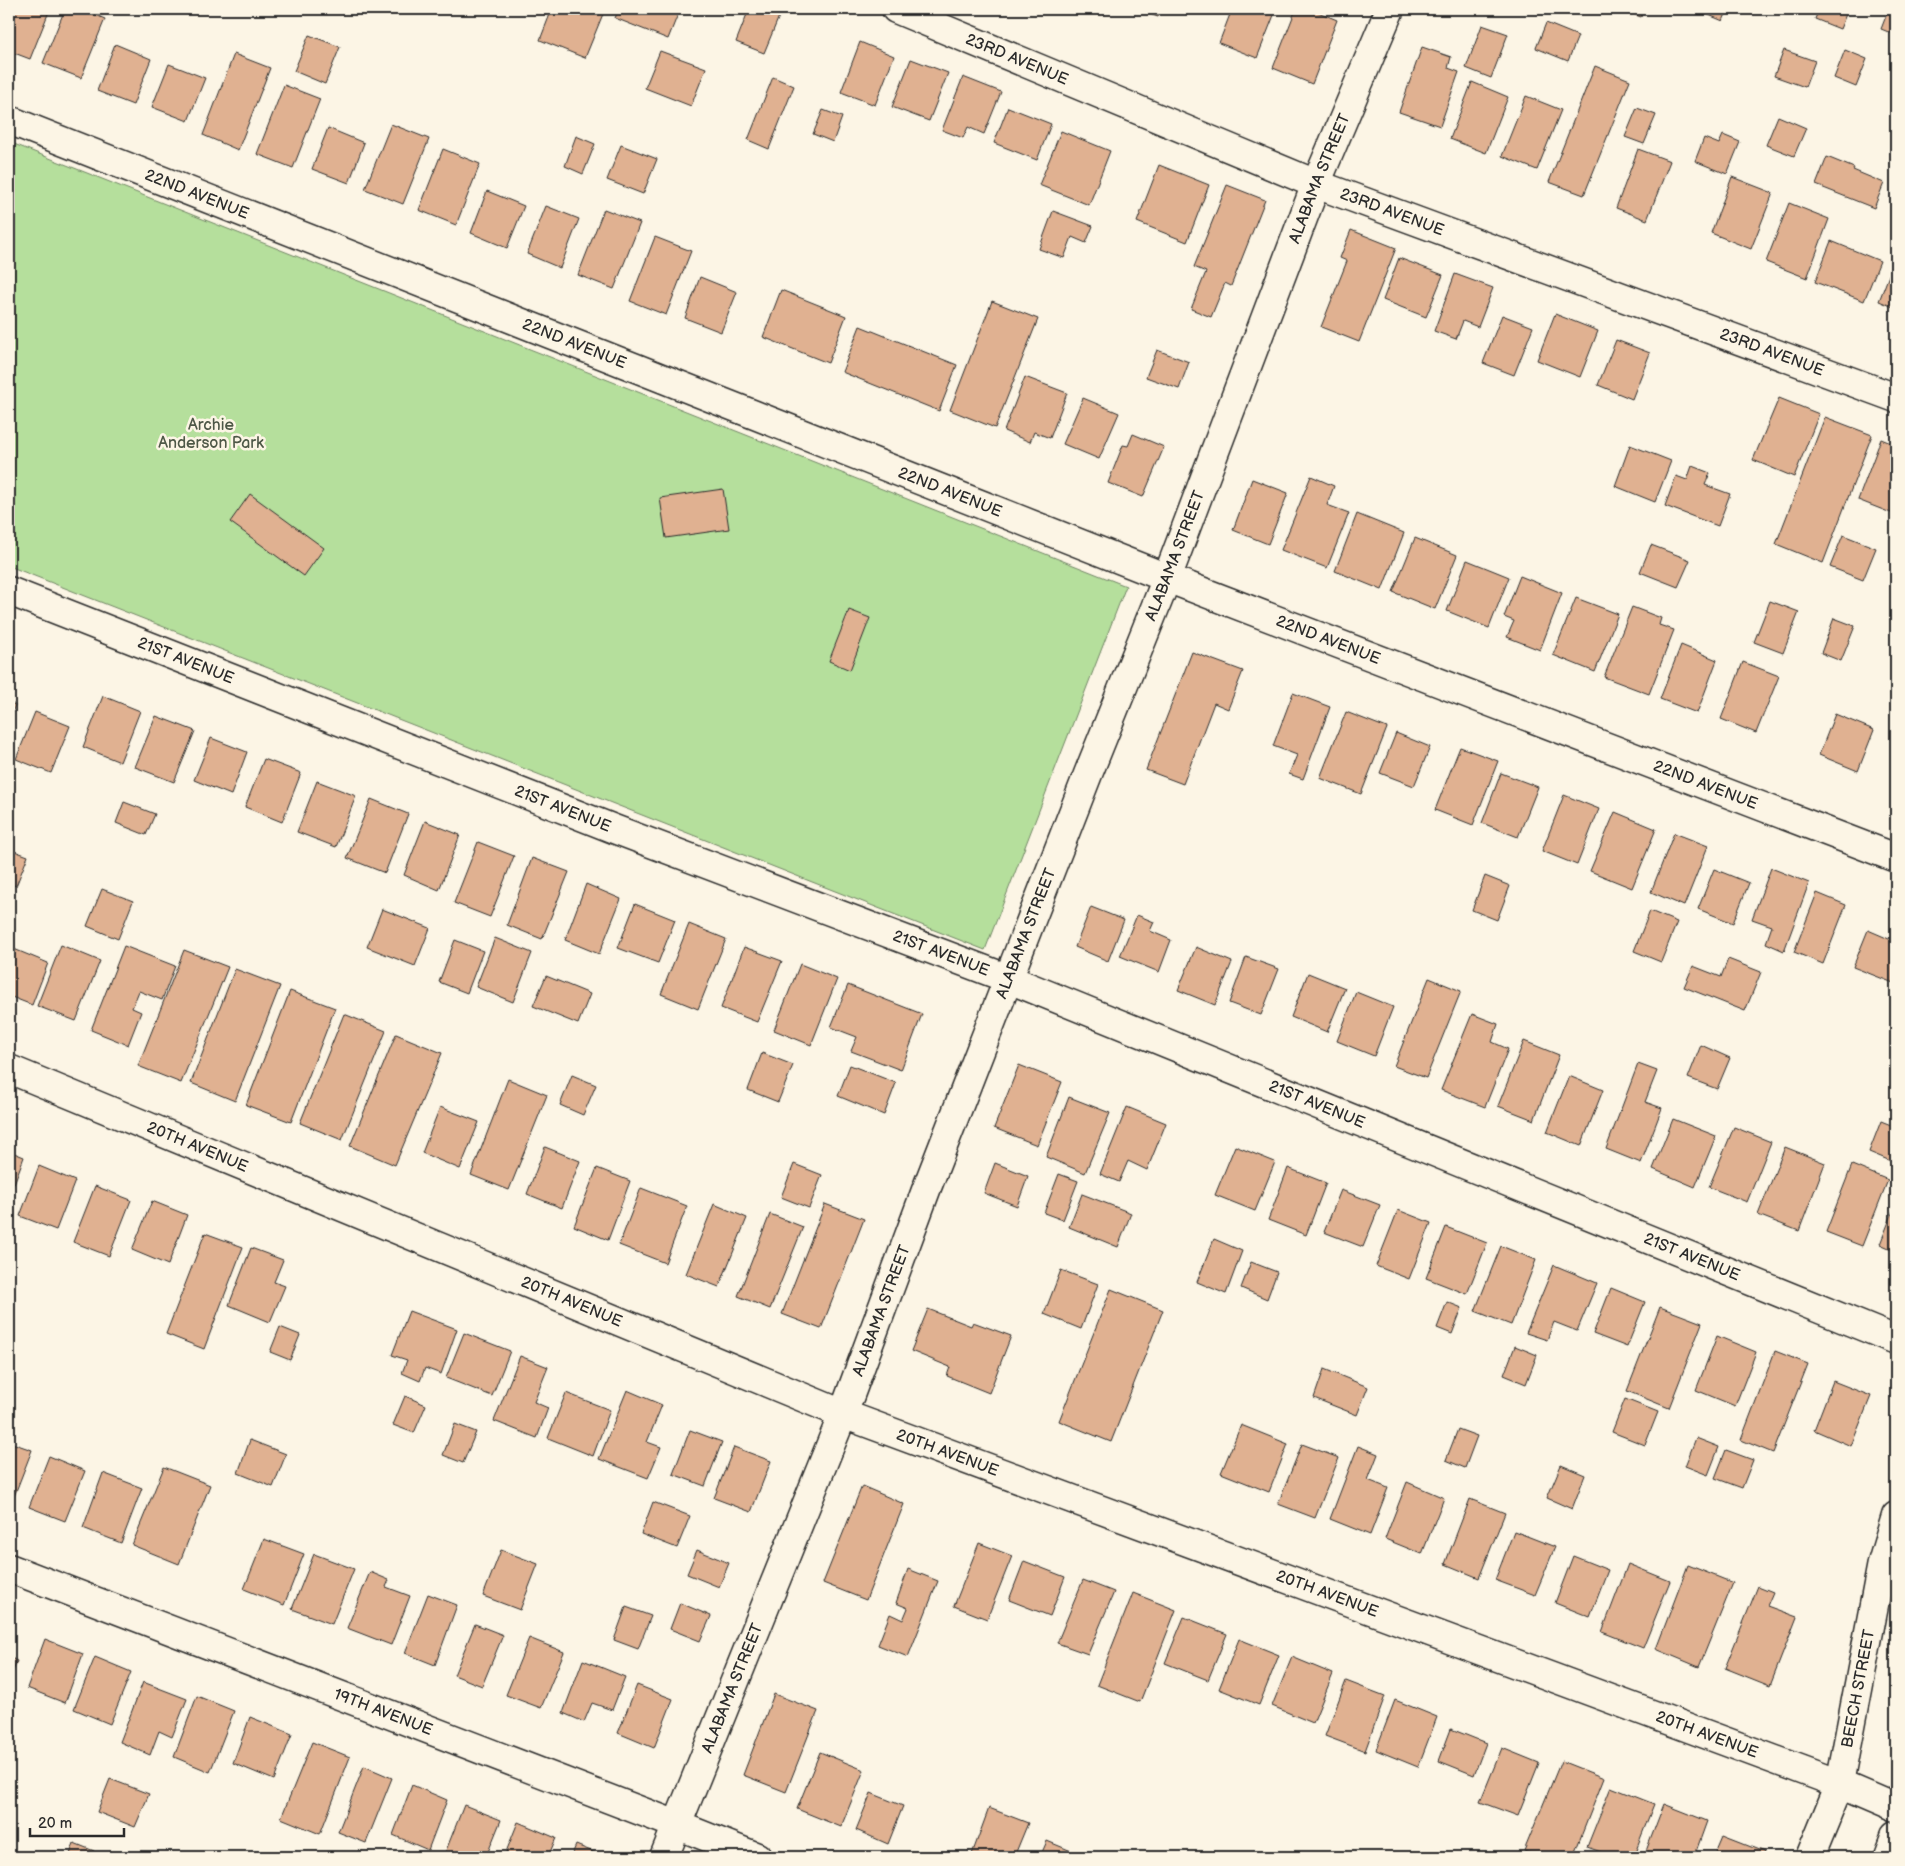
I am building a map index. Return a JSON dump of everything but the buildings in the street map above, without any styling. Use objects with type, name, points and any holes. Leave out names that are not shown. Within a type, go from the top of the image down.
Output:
[{"type":"street","name":"23RD AVENUE","points":[[896,9],[1316,184],[1896,398]]},
{"type":"street","name":"ALABAMA STREET","points":[[664,1857],[843,1414],[926,1190],[1088,774],[1167,578],[1316,184],[1390,9]]},
{"type":"street","name":"22ND AVENUE","points":[[9,120],[1167,578],[1896,858]]},
{"type":"street","name":"21ST AVENUE","points":[[9,591],[614,829],[1009,979],[1896,1340]]},
{"type":"street","name":"20TH AVENUE","points":[[9,1069],[843,1414],[1840,1784],[1896,1808]]},
{"type":"street","name":"BEECH STREET","points":[[1810,1857],[1840,1784],[1882,1563],[1896,1516]]},
{"type":"street","name":"19TH AVENUE","points":[[9,1568],[757,1857]]},
{"type":"street","points":[[1888,1857],[1896,1836]]},
{"type":"green space","name":"Archie Anderson Park","points":[[9,142],[1126,586],[985,950],[9,566]]}]
